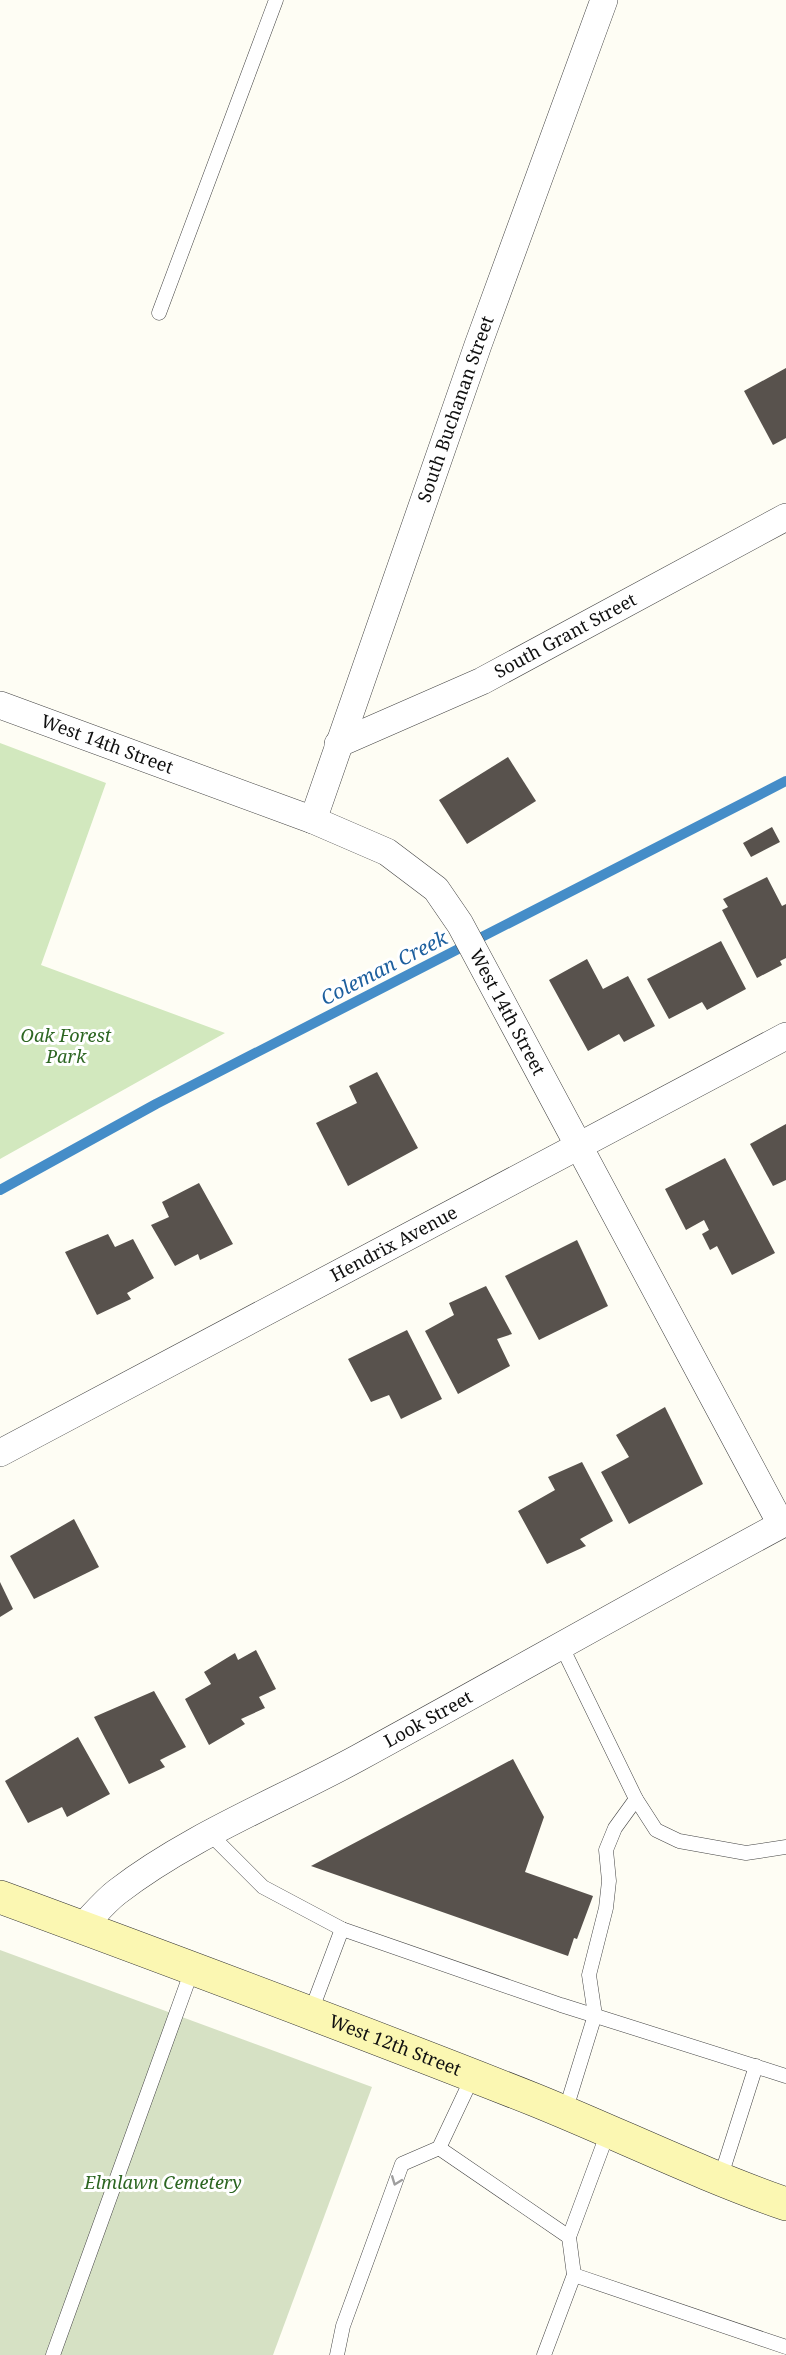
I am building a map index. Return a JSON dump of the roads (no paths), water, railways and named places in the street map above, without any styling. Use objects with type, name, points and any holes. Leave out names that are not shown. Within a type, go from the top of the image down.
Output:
[{"type":"main road","name":"West 12th Street","points":[[0,1897],[565,2112],[720,2181],[786,2204]]},
{"type":"street","name":"South Buchanan Street","points":[[313,820],[478,345],[604,0]]},
{"type":"street","name":"South Grant Street","points":[[339,744],[482,681],[786,517]]},
{"type":"street","name":"West 14th Street","points":[[0,705],[313,820],[387,852],[436,889],[460,924],[577,1146],[784,1523]]},
{"type":"street","name":"Hendrix Avenue","points":[[0,1453],[786,1036]]},
{"type":"street","name":"Look Street","points":[[82,1927],[116,1893],[160,1863],[210,1834],[287,1797],[784,1523]]},
{"type":"lane","points":[[159,313],[276,0]]},
{"type":"lane","points":[[562,1647],[613,1747],[636,1799],[656,1830],[680,1841],[746,1853],[786,1847]]},
{"type":"lane","points":[[565,2112],[595,2015],[589,1975],[606,1908],[609,1881],[606,1850],[615,1828],[636,1799]]},
{"type":"lane","points":[[210,1834],[263,1887],[342,1929],[595,2015],[786,2076]]},
{"type":"lane","points":[[310,2014],[342,1929]]},
{"type":"lane","points":[[53,2355],[192,1970]]},
{"type":"lane","points":[[720,2181],[756,2066]]},
{"type":"lane","points":[[337,2355],[343,2326],[402,2164],[440,2148],[472,2076]]},
{"type":"lane","points":[[544,2355],[574,2275],[569,2237],[608,2132]]},
{"type":"lane","points":[[440,2148],[569,2237]]},
{"type":"lane","points":[[574,2275],[786,2346]]},
{"type":"waterway","name":"Coleman Creek","points":[[0,1190],[156,1104],[786,781]]},
{"type":"park label","name":"Oak Forest Park","points":[[66,1046]]},
{"type":"park label","name":"Elmlawn Cemetery","points":[[163,2183]]}]
